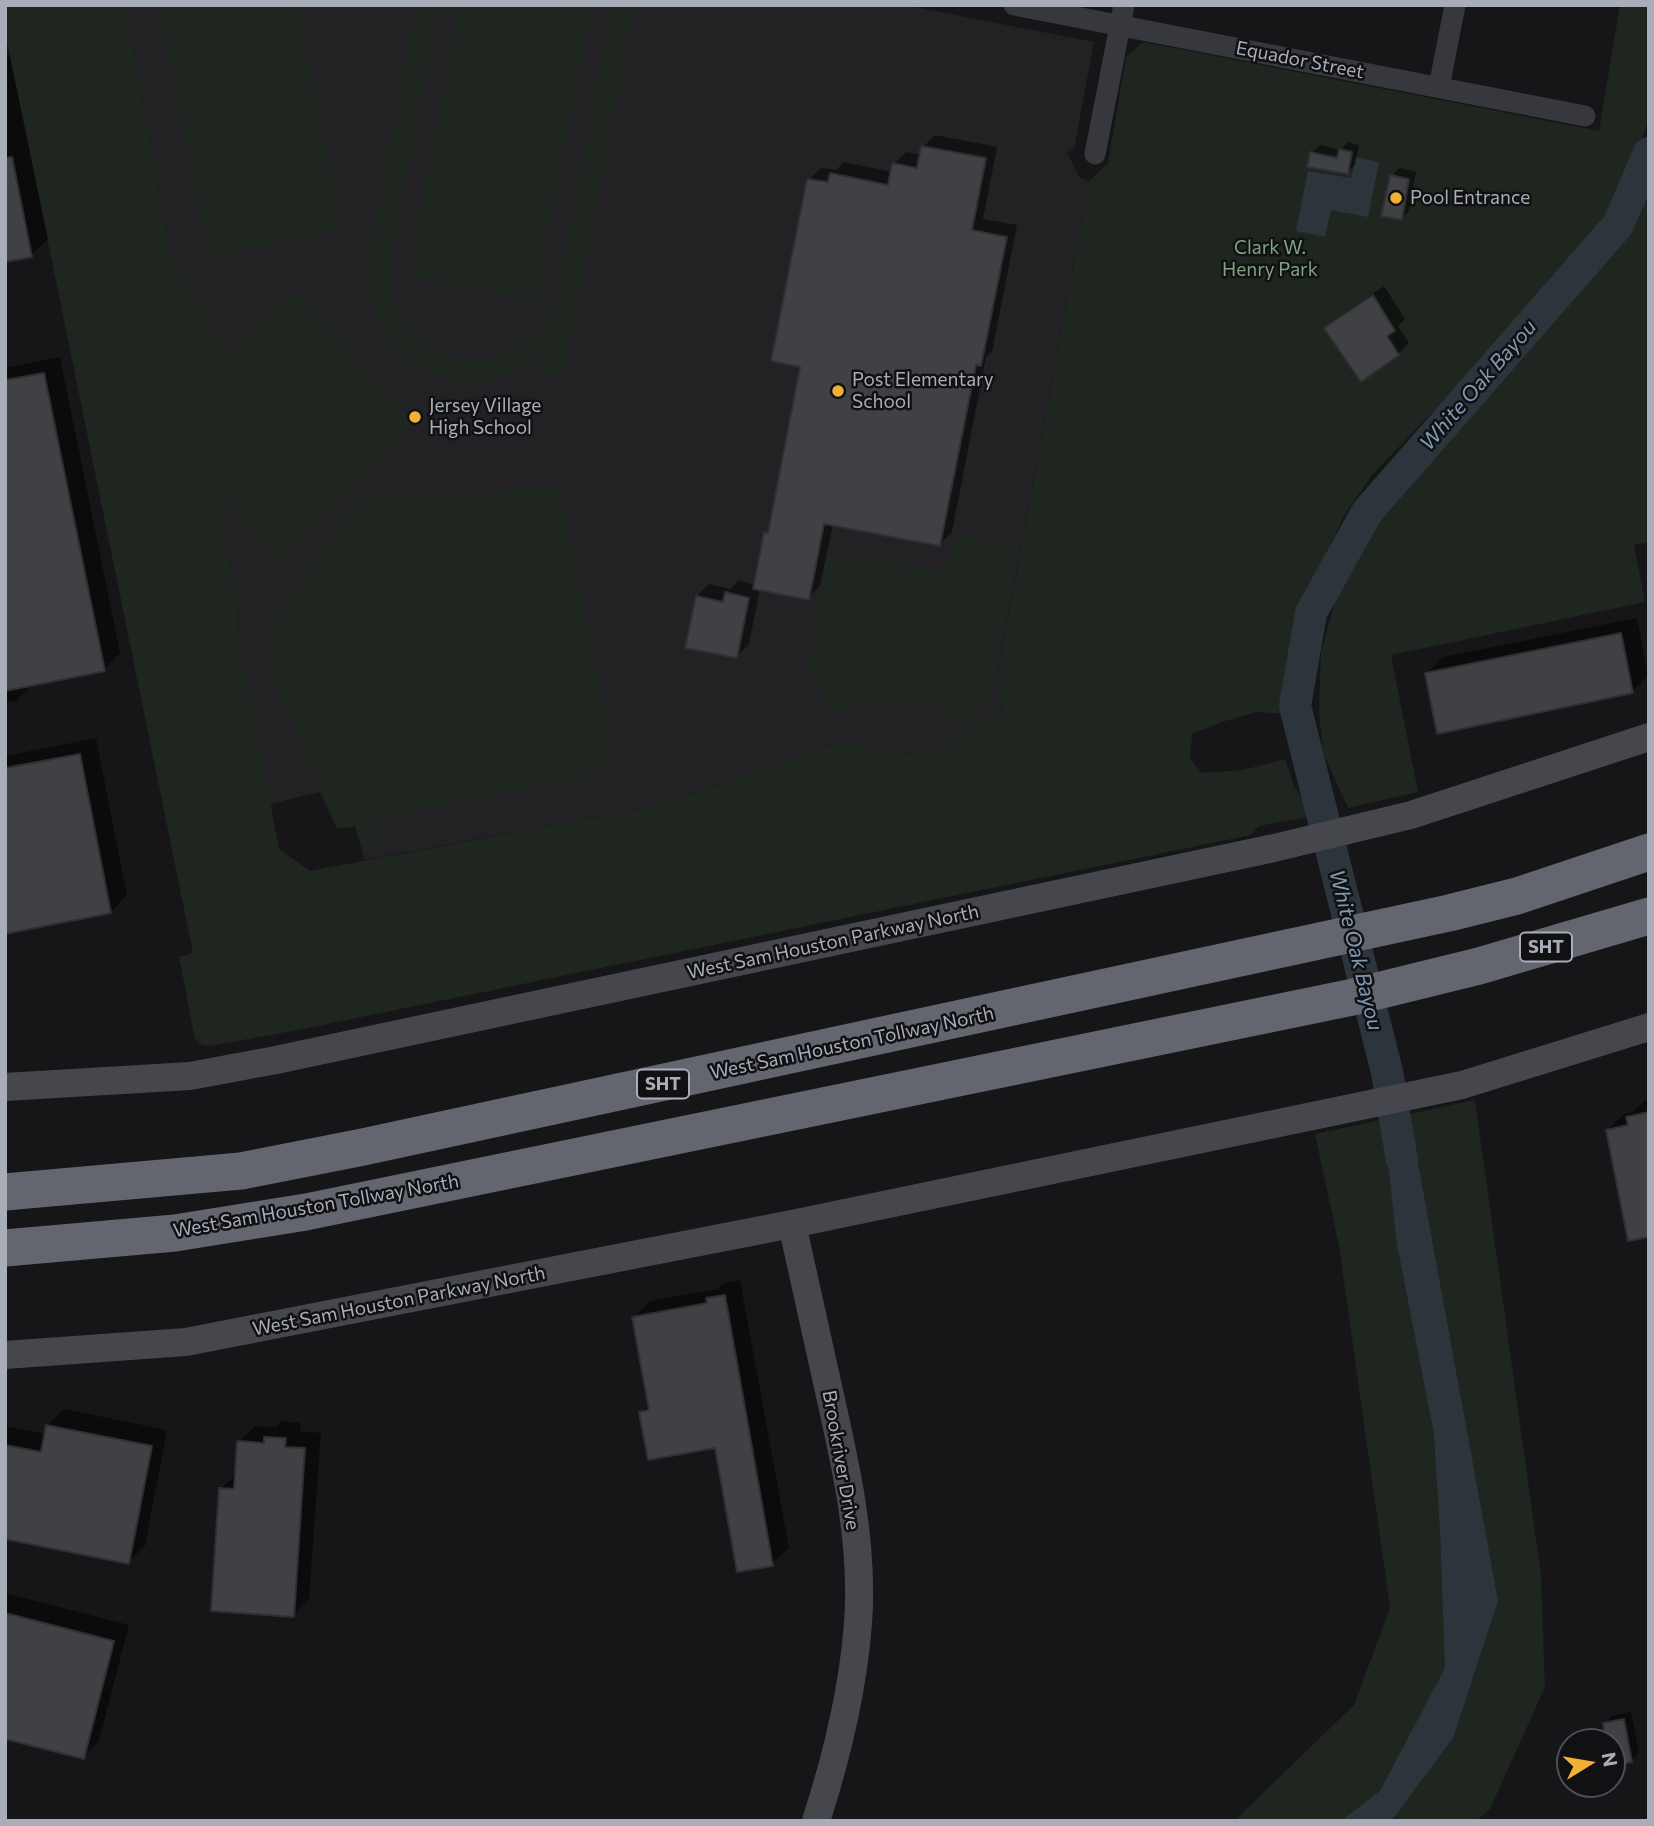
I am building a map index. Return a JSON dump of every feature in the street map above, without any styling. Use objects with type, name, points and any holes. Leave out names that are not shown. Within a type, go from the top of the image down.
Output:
[{"type":"highway","name":"West Sam Houston Tollway North","points":[[5,1192],[255,1169],[615,1094],[1449,913],[1517,896],[1649,852]]},
{"type":"highway","name":"West Sam Houston Tollway North","points":[[10,1248],[175,1233],[294,1214],[1301,1008],[1443,976],[1649,916]]},
{"type":"main road","name":"West Sam Houston Parkway North","points":[[8,1087],[190,1076],[276,1060],[1274,848],[1411,815],[1649,737]]},
{"type":"main road","name":"West Sam Houston Parkway North","points":[[9,1352],[186,1342],[792,1224],[1462,1085],[1649,1027]]},
{"type":"main road","name":"Brookriver Drive","points":[[792,1224],[843,1452],[854,1513],[857,1561],[858,1620],[846,1714],[816,1821]]},
{"type":"street","name":"Equador Street","points":[[1014,5],[1122,15],[1439,87],[1585,116]]},
{"type":"street","points":[[1439,87],[1455,5]]},
{"type":"street","points":[[1096,154],[1122,15]]},
{"type":"shaded area","points":[[126,5],[905,5],[1094,42],[1074,149],[1067,153],[1080,178],[1089,181],[997,677],[1002,712],[980,723],[949,748],[925,756],[838,742],[648,807],[365,860],[355,826],[337,829],[320,792],[270,804],[241,647],[235,586],[209,449],[226,353],[171,255]]},
{"type":"shaded area","points":[[1356,157],[1379,162],[1368,217],[1331,210],[1325,237],[1296,231],[1308,171],[1351,178]]},
{"type":"shaded area","points":[[1409,1114],[1498,1601],[1453,1738],[1391,1821],[1341,1821],[1380,1791],[1445,1668],[1434,1434],[1397,1244],[1383,1120]]},
{"type":"green space","name":"Clark W. Henry Park","points":[[5,5],[126,5],[171,255],[226,352],[294,291],[413,420],[409,436],[278,559],[230,504],[215,479],[235,586],[241,647],[279,849],[310,871],[648,807],[838,742],[925,756],[949,748],[980,723],[1002,712],[997,678],[1089,181],[1108,163],[1126,57],[1143,42],[1599,131],[1620,5],[1649,5],[1649,116],[1633,173],[1606,220],[1558,281],[1372,475],[1345,514],[1317,573],[1301,617],[1292,714],[1256,712],[1192,734],[1190,759],[1202,773],[1243,770],[1285,759],[1295,788],[1315,816],[1259,826],[1251,835],[209,1046],[200,1044],[195,1039],[179,957],[193,953],[5,31]]},
{"type":"green space","points":[[158,5],[298,5],[343,230],[208,257]]},
{"type":"green space","points":[[416,5],[439,5],[391,259],[393,297],[408,327],[430,347],[458,358],[488,358],[517,348],[541,326],[557,291],[606,33],[607,5],[635,5],[563,376],[541,372],[543,357],[511,375],[479,382],[448,379],[420,368],[396,349],[379,323],[369,291],[368,255]]},
{"type":"green space","points":[[459,5],[544,5],[590,14],[535,301],[408,276]]},
{"type":"green space","points":[[1649,189],[1649,542],[1634,545],[1645,602],[1391,655],[1418,792],[1348,808],[1323,753],[1319,712],[1321,652],[1339,587],[1373,518],[1411,466],[1603,260],[1638,215]]},
{"type":"green space","points":[[560,490],[613,751],[598,775],[377,818],[380,841],[361,845],[355,826],[337,829],[273,677],[267,661],[267,642],[274,621],[346,516],[365,500],[388,491]]},
{"type":"green space","points":[[955,535],[1015,545],[990,693],[965,729],[933,703],[898,702],[831,711],[807,667],[827,552],[948,572]]},
{"type":"green space","points":[[1475,1100],[1541,1575],[1545,1687],[1490,1809],[1476,1821],[1234,1821],[1354,1705],[1390,1608],[1339,1246],[1315,1134]]},
{"type":"building","name":"Post Elementary School","points":[[921,146],[986,158],[972,230],[1007,237],[981,366],[976,365],[940,546],[824,524],[809,600],[753,589],[764,532],[768,533],[800,367],[771,361],[807,179],[828,182],[830,173],[888,185],[892,163],[917,168]]},
{"type":"building","points":[[1339,149],[1352,152],[1348,174],[1307,167],[1310,152],[1337,158]]},
{"type":"building","points":[[12,157],[32,257],[5,262],[5,158]]},
{"type":"building","name":"Pool Entrance","points":[[1390,175],[1409,179],[1402,220],[1381,216]]},
{"type":"building","points":[[1373,295],[1395,331],[1387,336],[1399,355],[1361,382],[1324,328]]},
{"type":"building","points":[[44,373],[105,671],[5,691],[5,380]]},
{"type":"building","points":[[725,592],[749,598],[737,658],[685,648],[696,596],[723,602]]},
{"type":"building","points":[[1621,633],[1633,693],[1437,734],[1425,673]]},
{"type":"building","points":[[80,754],[111,913],[5,934],[5,768]]},
{"type":"building","points":[[1649,1112],[1649,1237],[1628,1241],[1606,1130],[1628,1125],[1626,1117]]},
{"type":"building","points":[[725,1295],[773,1566],[737,1572],[715,1448],[648,1460],[639,1412],[649,1410],[632,1317],[707,1303],[706,1298]]},
{"type":"building","points":[[46,1425],[152,1446],[129,1564],[5,1539],[5,1445],[41,1452]]},
{"type":"building","points":[[264,1437],[286,1438],[285,1447],[305,1448],[294,1617],[211,1611],[219,1488],[234,1489],[237,1441],[264,1443]]},
{"type":"building","points":[[5,1613],[114,1641],[84,1759],[5,1739]]},
{"type":"building","points":[[1624,1719],[1626,1728],[1604,1728],[1603,1723]]},
{"type":"building","points":[[1626,1730],[1632,1762],[1626,1763]]},
{"type":"waterway","name":"White Oak Bayou","points":[[1402,1160],[1387,1072],[1295,706],[1311,613],[1367,512],[1618,225],[1649,153]]},
{"type":"place","name":"Pool Entrance","points":[[1396,198]]},
{"type":"place","name":"Post Elementary School","points":[[838,391]]},
{"type":"place","name":"Jersey Village High School","points":[[415,417]]}]
